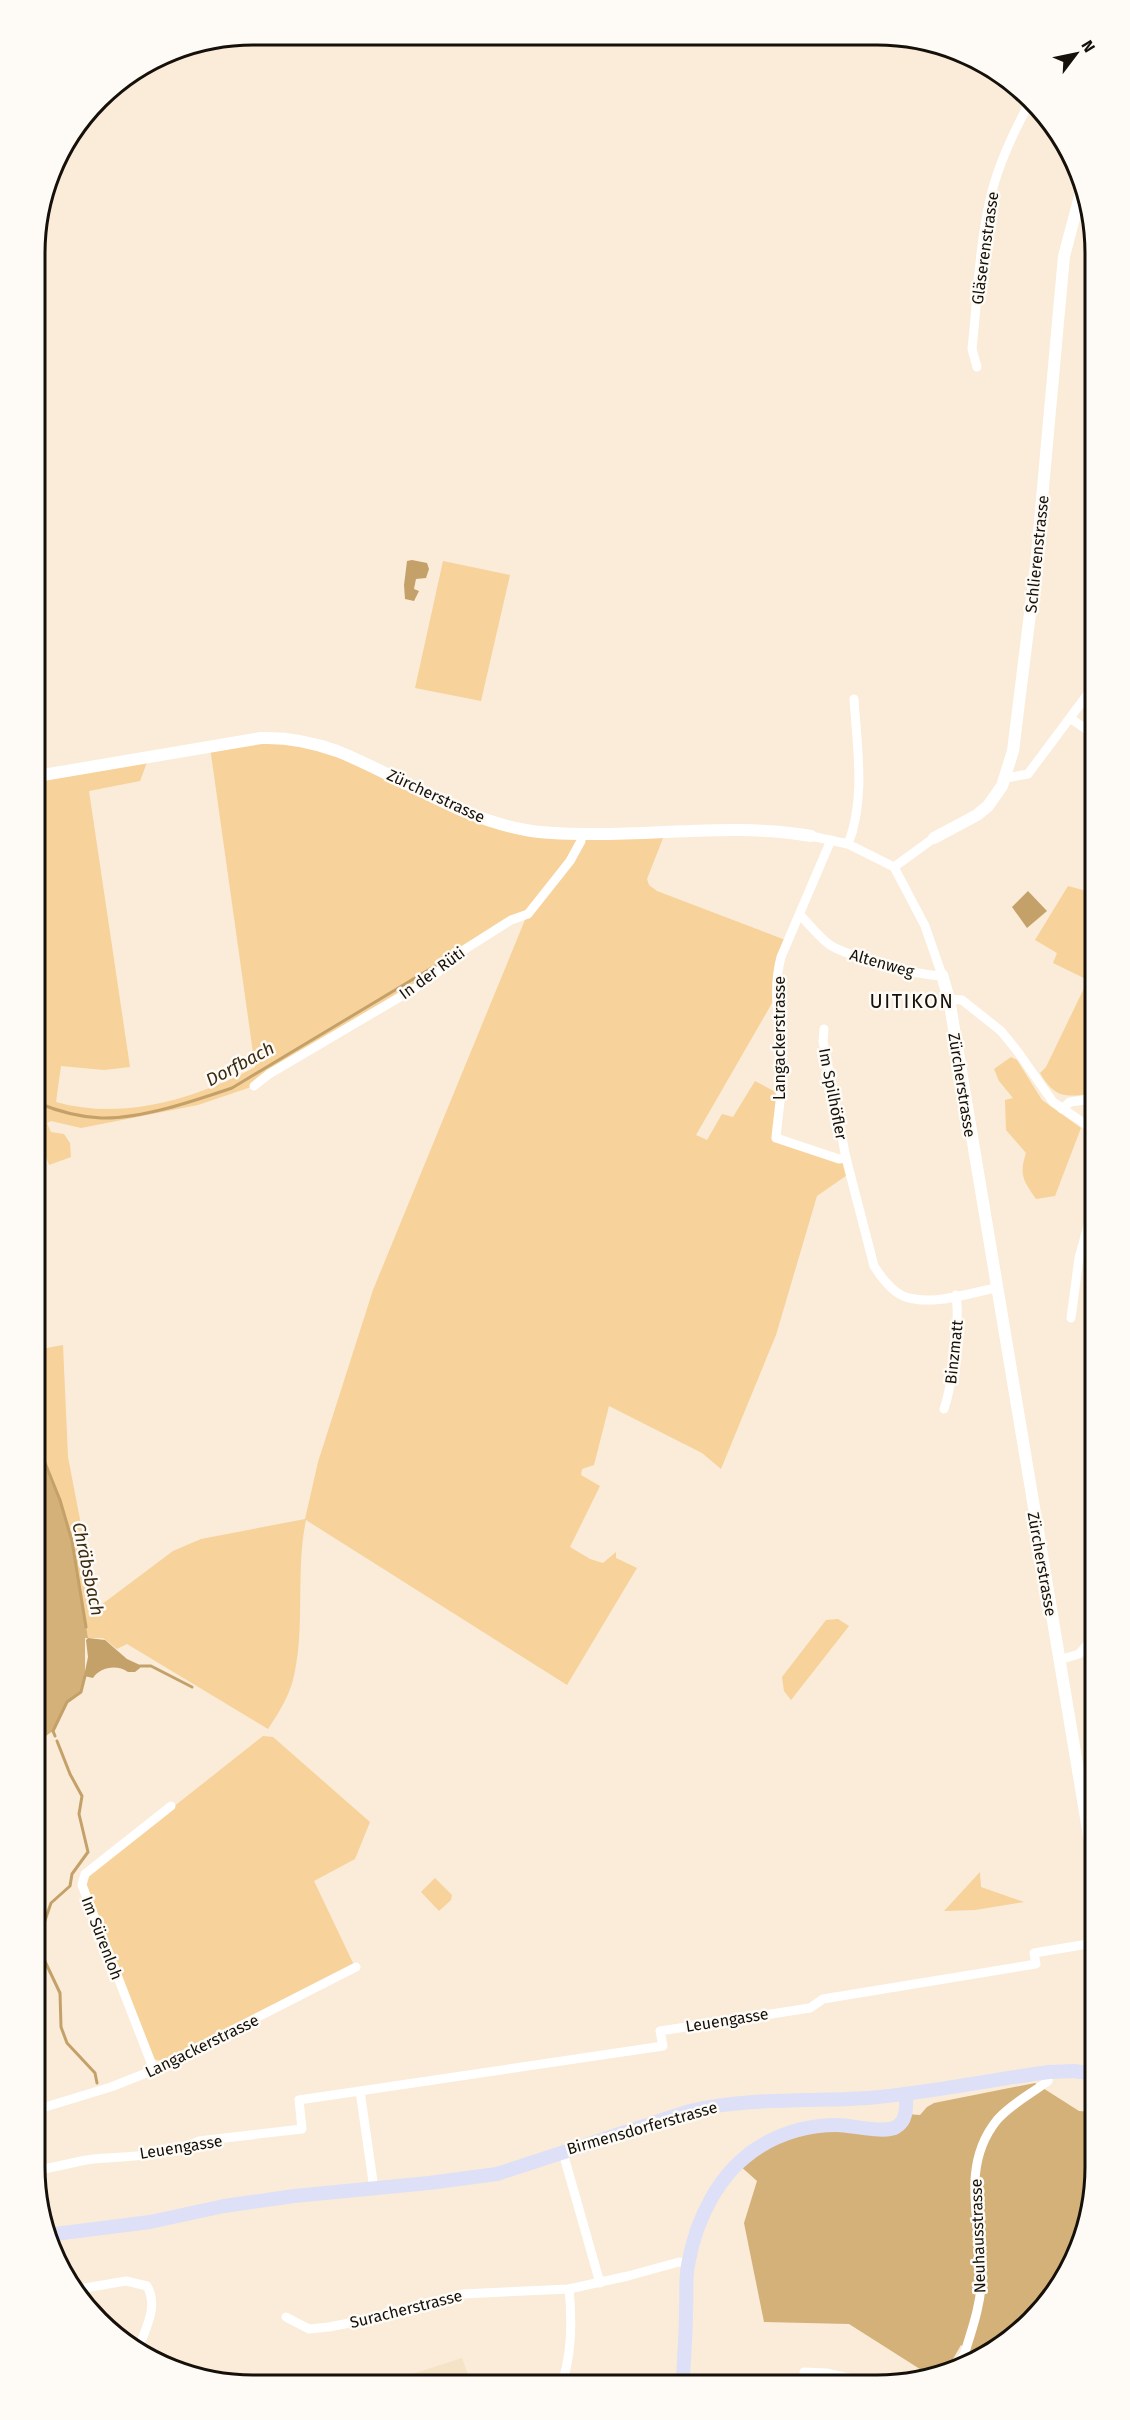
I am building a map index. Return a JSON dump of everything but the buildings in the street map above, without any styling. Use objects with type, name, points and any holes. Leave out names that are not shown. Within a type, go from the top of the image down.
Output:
[{"type":"main road","name":"Birmensdorferstrasse","points":[[56,2234],[150,2222],[194,2212],[294,2196],[497,2174],[690,2111],[715,2105],[906,2094],[1049,2072],[1085,2073]]},
{"type":"main road","points":[[683,2375],[688,2263],[696,2233],[712,2198],[729,2173],[747,2156],[778,2136],[814,2126],[839,2124],[895,2128],[906,2114],[906,2094]]},
{"type":"street","name":"Gläserenstrasse","points":[[977,367],[972,349],[984,236],[994,185],[1012,136],[1026,109]]},
{"type":"street","name":"Schlierenstrasse","points":[[894,867],[934,838],[978,815],[998,795],[1013,751],[1030,627],[1064,256],[1079,202]]},
{"type":"street","points":[[1005,778],[1029,774],[1085,698]]},
{"type":"street","points":[[848,844],[853,830],[858,794],[854,699]]},
{"type":"street","points":[[1070,718],[1085,728]]},
{"type":"street","name":"Zürcherstrasse","points":[[45,775],[261,738],[294,739],[314,743],[351,756],[473,815],[526,831],[632,834],[741,829],[778,830],[848,844],[894,867],[925,926],[949,999],[1085,1813]]},
{"type":"street","name":"In der Rüti","points":[[254,1086],[269,1074],[417,987],[438,972],[450,958],[511,920],[528,914],[570,861],[581,841],[580,834]]},
{"type":"street","name":"Langackerstrasse","points":[[776,1138],[782,1064],[775,998],[777,972],[781,957],[831,840]]},
{"type":"street","name":"Altenweg","points":[[800,915],[820,936],[842,951],[924,975],[942,975]]},
{"type":"street","points":[[949,999],[962,1000],[1001,1031],[1018,1052],[1043,1091],[1062,1109],[1085,1124]]},
{"type":"street","name":"Im Spilhöfler","points":[[824,1029],[823,1041],[846,1158],[874,1266],[882,1278],[903,1296],[930,1299],[996,1288]]},
{"type":"street","points":[[1062,1109],[1070,1102],[1085,1100]]},
{"type":"street","name":"Im Spilhöfler","points":[[776,1138],[839,1159],[846,1158]]},
{"type":"street","points":[[1071,1318],[1079,1258],[1085,1236]]},
{"type":"street","name":"Binzmatt","points":[[944,1409],[949,1393],[958,1310],[956,1295]]},
{"type":"street","points":[[1059,1660],[1079,1654],[1085,1647]]},
{"type":"street","name":"Im Sürenloh","points":[[154,2070],[82,1885],[85,1874],[171,1806]]},
{"type":"street","name":"Leuengasse","points":[[45,2168],[92,2159],[110,2159],[175,2150],[199,2141],[302,2129],[299,2100],[663,2046],[660,2031],[810,2008],[823,1999],[1036,1965],[1034,1953],[1085,1944]]},
{"type":"street","name":"Langackerstrasse","points":[[45,2107],[122,2083],[154,2070],[356,1967]]},
{"type":"street","name":"Neuhausstrasse","points":[[964,2355],[981,2301],[982,2269],[975,2211],[978,2159],[985,2139],[996,2121],[1011,2106],[1048,2081],[1049,2072]]},
{"type":"street","points":[[360,2091],[374,2188]]},
{"type":"street","points":[[565,2151],[565,2160],[600,2283]]},
{"type":"street","name":"Suracherstrasse","points":[[286,2317],[309,2330],[365,2320],[462,2294],[569,2289],[679,2262],[688,2263]]},
{"type":"street","points":[[84,2288],[126,2281],[147,2286],[152,2295],[153,2308],[141,2342]]},
{"type":"street","points":[[564,2375],[570,2345],[569,2289]]},
{"type":"street","points":[[804,2372],[835,2375]]},
{"type":"shaded area","points":[[407,561],[427,563],[429,569],[426,578],[416,579],[414,589],[419,591],[414,601],[405,599],[404,585]]},
{"type":"shaded area","points":[[443,561],[510,575],[481,701],[415,688]]},
{"type":"shaded area","points":[[261,738],[314,743],[473,815],[526,831],[665,833],[647,879],[649,885],[657,891],[788,941],[775,998],[696,1135],[707,1140],[722,1114],[733,1117],[755,1081],[781,1095],[776,1138],[846,1158],[850,1173],[817,1196],[776,1335],[721,1469],[702,1453],[609,1406],[594,1465],[582,1469],[581,1475],[600,1486],[570,1547],[590,1559],[603,1563],[616,1552],[616,1558],[637,1568],[567,1685],[306,1520],[301,1560],[297,1661],[288,1693],[268,1729],[127,1644],[117,1649],[103,1638],[88,1638],[72,1541],[60,1500],[45,1463],[45,1348],[63,1345],[68,1457],[97,1608],[173,1551],[201,1539],[305,1519],[318,1462],[373,1290],[527,915],[511,920],[438,972],[254,1086],[198,1105],[81,1128],[51,1121],[47,1123],[51,1132],[64,1134],[70,1143],[71,1157],[49,1165],[45,1154],[45,775],[149,757],[140,781],[89,791],[130,1067],[104,1070],[61,1066],[56,1102],[107,1109],[158,1104],[208,1089],[255,1067],[210,747]]},
{"type":"shaded area","points":[[1068,886],[1085,891],[1085,979],[1053,963],[1057,953],[1035,940]]},
{"type":"shaded area","points":[[1028,891],[1047,911],[1027,928],[1012,907]]},
{"type":"shaded area","points":[[1085,986],[1085,1095],[1061,1094],[1050,1087],[1040,1073],[1046,1067]]},
{"type":"shaded area","points":[[1011,1057],[1017,1060],[1042,1100],[1081,1128],[1055,1196],[1036,1199],[1023,1177],[1026,1153],[1006,1130],[1005,1100],[1013,1098],[999,1081],[994,1069]]},
{"type":"shaded area","points":[[45,1463],[60,1500],[72,1541],[88,1638],[85,1638],[85,1676],[81,1692],[67,1702],[53,1731],[45,1737]]},
{"type":"shaded area","points":[[838,1619],[849,1626],[791,1700],[784,1691],[782,1677],[826,1620]]},
{"type":"shaded area","points":[[88,1638],[105,1640],[127,1659],[140,1665],[140,1668],[135,1672],[128,1672],[114,1667],[100,1671],[93,1678],[84,1676],[88,1657],[86,1640]]},
{"type":"shaded area","points":[[263,1736],[273,1737],[370,1822],[355,1859],[314,1881],[354,1965],[163,2062],[154,2059],[84,1884],[86,1876]]},
{"type":"shaded area","points":[[980,1872],[981,1887],[1024,1902],[975,1910],[944,1911]]},
{"type":"shaded area","points":[[435,1878],[452,1895],[451,1900],[439,1911],[421,1892]]},
{"type":"shaded area","points":[[1035,2083],[1079,2111],[1085,2111],[1085,2181],[1078,2221],[1069,2247],[1042,2294],[1014,2323],[993,2340],[971,2353],[961,2345],[952,2361],[921,2370],[849,2324],[764,2322],[744,2223],[757,2181],[738,2164],[801,2129],[885,2129],[906,2114],[920,2115],[934,2103]]},
{"type":"shaded area","points":[[462,2358],[468,2375],[409,2375]]},
{"type":"waterway","name":"Dorfbach","points":[[45,1105],[77,1115],[117,1118],[167,1108],[232,1088],[435,966]]},
{"type":"waterway","name":"Chräbsbach","points":[[45,1463],[60,1500],[72,1541],[86,1627]]},
{"type":"waterway","points":[[140,1666],[151,1666],[192,1687]]},
{"type":"waterway","points":[[55,1736],[53,1731],[67,1702],[81,1692],[85,1676]]},
{"type":"waterway","points":[[45,1920],[51,1903],[70,1886],[72,1874],[88,1852],[79,1814],[82,1796],[70,1774],[57,1741]]},
{"type":"waterway","points":[[45,1961],[60,1993],[61,2027],[67,2043],[95,2073],[97,2083]]},
{"type":"district","name":"UITIKON","points":[[912,1001]]}]
